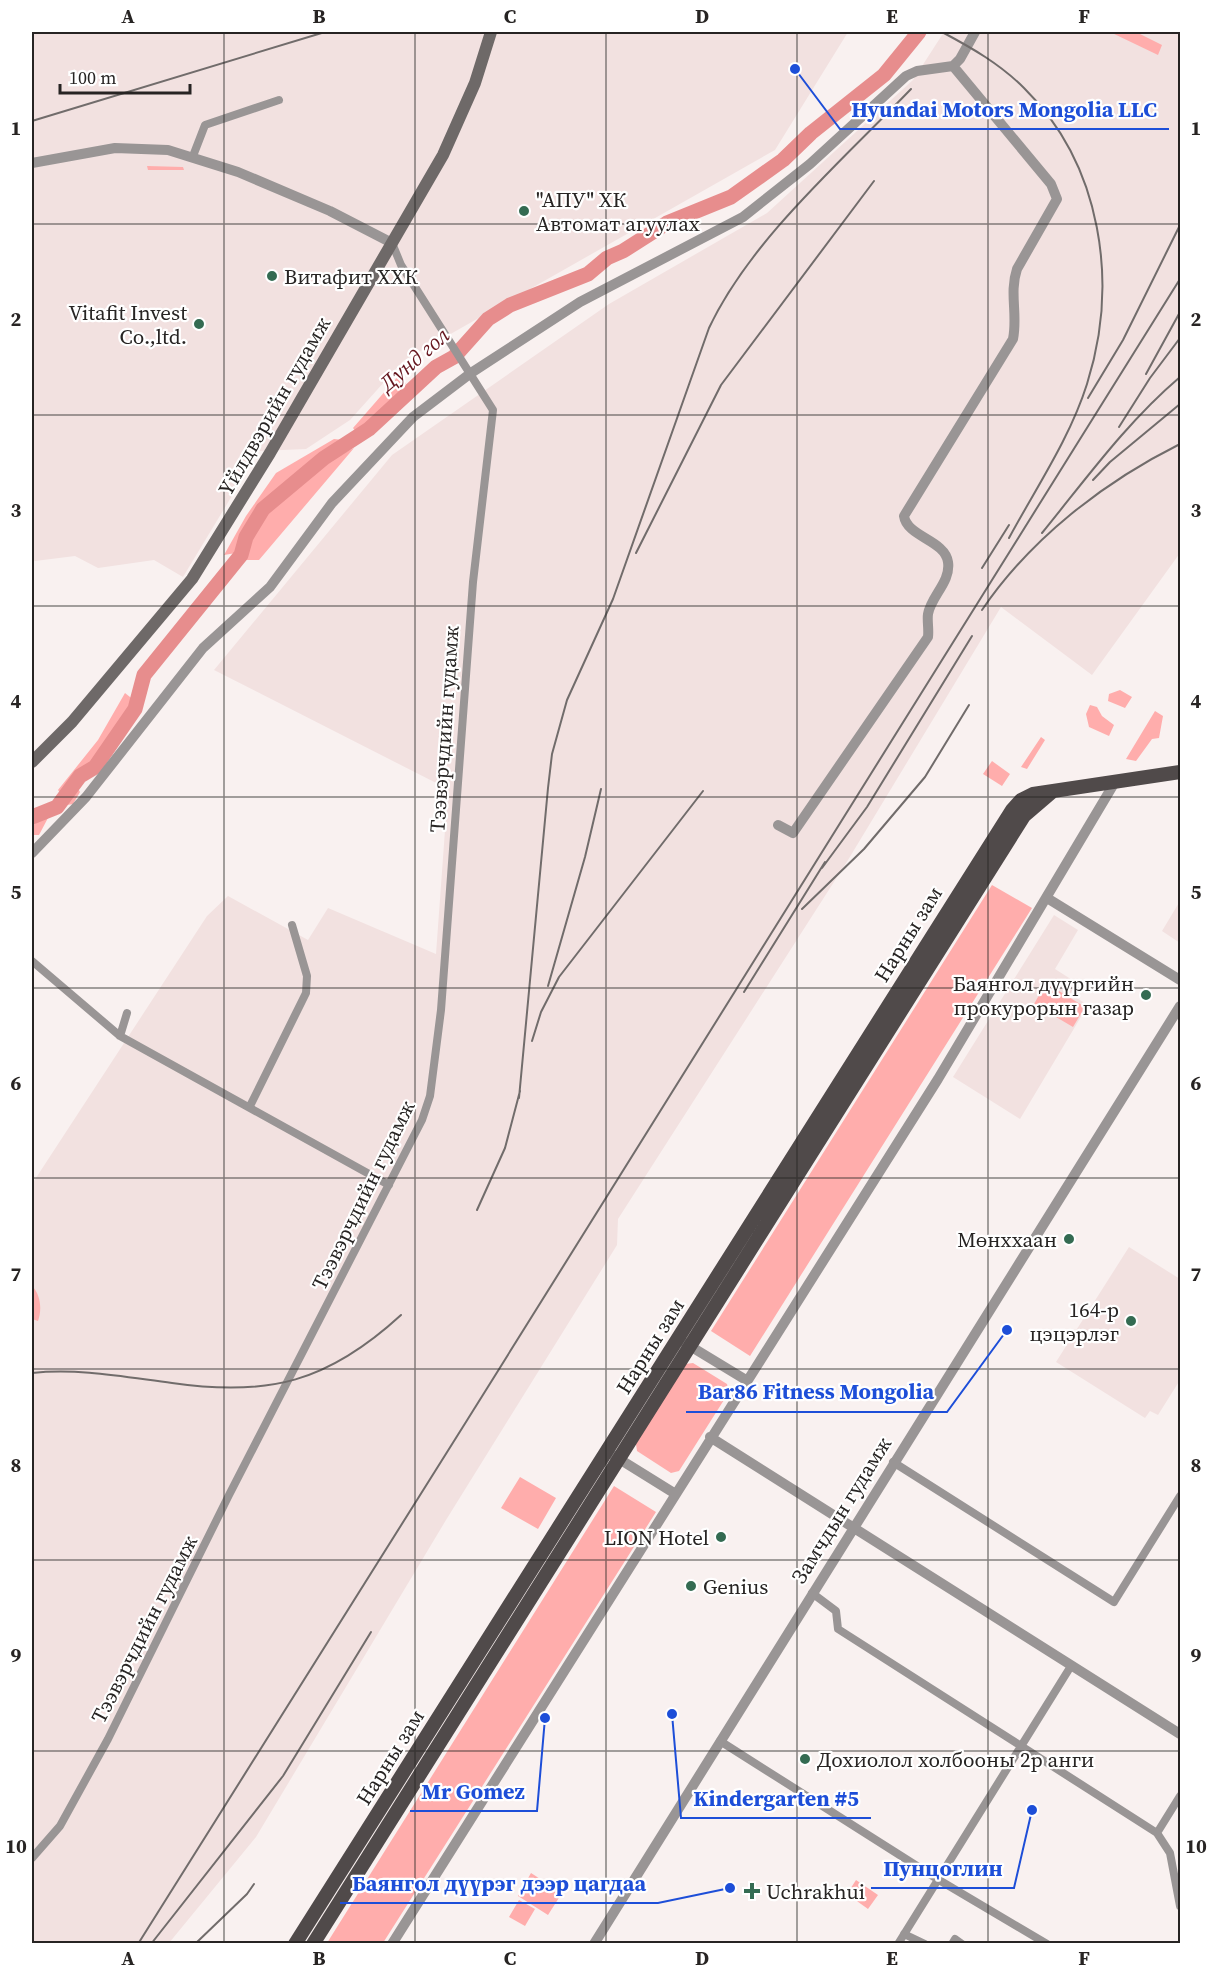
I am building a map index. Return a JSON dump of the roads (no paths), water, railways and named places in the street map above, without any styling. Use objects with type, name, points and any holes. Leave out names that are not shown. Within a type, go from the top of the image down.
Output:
[{"type":"main road","name":"Yйлдвэрийн гудамж","points":[[32,762],[72,722],[192,579],[270,453],[443,155],[476,83],[491,32]]},
{"type":"main road","name":"Нарны зам","points":[[313,1944],[1012,810],[1021,800],[1032,794],[1180,772]]},
{"type":"main road","name":"Нарны зам","points":[[295,1944],[613,1456]]},
{"type":"street","points":[[32,853],[80,804],[203,648],[270,586],[332,503],[413,417],[469,370],[595,293],[743,217],[810,164],[906,76],[917,71],[953,66],[960,59],[975,32]]},
{"type":"street","points":[[778,825],[794,833],[928,637],[928,615],[948,571],[948,559],[939,548],[908,524],[904,516],[1013,339],[1016,325],[1012,295],[1013,280],[1057,199],[1051,184],[953,66]]},
{"type":"street","points":[[193,156],[205,124],[279,100]]},
{"type":"street","points":[[32,163],[87,151],[115,148],[159,149],[193,156],[238,172],[330,212],[392,243]]},
{"type":"street","name":"Тээвэрчдийн гудамж","points":[[32,1858],[60,1826],[108,1739],[229,1495],[427,1107],[441,1010],[473,582],[493,410],[398,260],[392,243]]},
{"type":"street","points":[[392,1944],[674,1493],[938,1079],[1115,782]]},
{"type":"street","points":[[1047,898],[1180,980]]},
{"type":"street","points":[[250,1106],[306,993],[307,976],[292,925]]},
{"type":"street","points":[[32,961],[120,1036],[389,1185]]},
{"type":"street","name":"Замчдын гудамж","points":[[594,1944],[853,1526],[1180,1006]]},
{"type":"street","points":[[120,1036],[127,1013]]},
{"type":"street","points":[[684,1342],[746,1380]]},
{"type":"street","points":[[710,1437],[1180,1734]]},
{"type":"street","points":[[613,1456],[674,1493]]},
{"type":"street","points":[[893,1462],[1114,1602],[1180,1496]]},
{"type":"street","points":[[812,1593],[836,1611],[838,1629],[1022,1744],[1157,1833],[1170,1853],[1180,1906]]},
{"type":"street","points":[[898,1944],[1071,1666]]},
{"type":"street","points":[[720,1741],[939,1880],[1047,1944]]},
{"type":"street","points":[[1157,1833],[1180,1796]]},
{"type":"street","points":[[904,1934],[925,1944]]},
{"type":"street","points":[[952,1944],[955,1939],[962,1944]]},
{"type":"waterway","name":"Дунд гол","points":[[32,817],[57,807],[80,776],[95,767],[135,709],[144,675],[241,555],[246,537],[263,509],[324,458],[369,429],[436,367],[454,357],[488,319],[510,305],[588,274],[607,258],[623,251],[667,223],[731,197],[783,160],[811,133],[884,75],[919,32]]},
{"type":"railway","points":[[32,121],[325,32]]},
{"type":"railway","points":[[942,32],[975,50],[1005,71],[1024,88],[1050,119],[1071,153],[1087,189],[1097,227],[1102,266],[1102,306],[1097,345],[1087,384],[1062,443],[1009,538]]},
{"type":"railway","points":[[519,1098],[552,754],[567,700],[613,599],[709,328],[727,295],[773,232],[911,89]]},
{"type":"railway","points":[[636,553],[721,385],[874,181]]},
{"type":"railway","points":[[1088,398],[1123,340],[1180,225]]},
{"type":"railway","points":[[138,1944],[1180,279]]},
{"type":"railway","points":[[1146,374],[1180,312]]},
{"type":"railway","points":[[1119,427],[1150,378],[1180,338]]},
{"type":"railway","points":[[1042,533],[1124,432],[1180,377]]},
{"type":"railway","points":[[1093,480],[1110,462],[1180,404]]},
{"type":"railway","points":[[982,610],[1023,559],[1071,514],[1124,476],[1180,444]]},
{"type":"railway","points":[[982,568],[1009,525]]},
{"type":"railway","points":[[822,868],[867,807],[972,636]]},
{"type":"railway","points":[[802,909],[864,849],[925,777],[969,705]]},
{"type":"railway","points":[[548,986],[585,857],[601,789]]},
{"type":"railway","points":[[532,1041],[541,1012],[559,977],[703,791]]},
{"type":"railway","points":[[744,992],[825,862]]},
{"type":"railway","points":[[477,1210],[505,1148],[520,1091]]},
{"type":"railway","points":[[32,1373],[85,1372],[207,1387],[238,1388],[268,1385],[322,1370],[374,1338],[401,1315]]},
{"type":"railway","points":[[151,1944],[283,1776],[371,1632]]},
{"type":"railway","points":[[195,1944],[247,1894],[254,1884]]},
{"type":"place","name":"Hyundai Motors Mongolia LLC","points":[[795,69]]},
{"type":"place","name":"\"АПУ\" ХК Автомат агуулах","points":[[524,211]]},
{"type":"place","name":"Витафит ХХК","points":[[272,276]]},
{"type":"place","name":"Vitafit Invest Co.,ltd.","points":[[199,324]]},
{"type":"place","name":"Баянгол дүүргийн прокурорын газар","points":[[1146,995]]},
{"type":"place","name":"Мөнххаан","points":[[1069,1239]]},
{"type":"place","name":"164-р цэцэрлэг","points":[[1131,1321]]},
{"type":"place","name":"Bar86 Fitness Mongolia","points":[[1007,1330]]},
{"type":"place","name":"LION Hotel","points":[[721,1537]]},
{"type":"place","name":"Genius","points":[[691,1586]]},
{"type":"place","name":"Kindergarten #5","points":[[672,1714]]},
{"type":"place","name":"Mr Gomez","points":[[545,1718]]},
{"type":"place","name":"Дохиолол холбооны 2р анги","points":[[805,1759]]},
{"type":"place","name":"Пунцоглин","points":[[1032,1810]]},
{"type":"place","name":"Баянгол дүүрэг дээр цагдаа","points":[[730,1888]]},
{"type":"place","name":"Uchrakhui","points":[[752,1891]]}]
